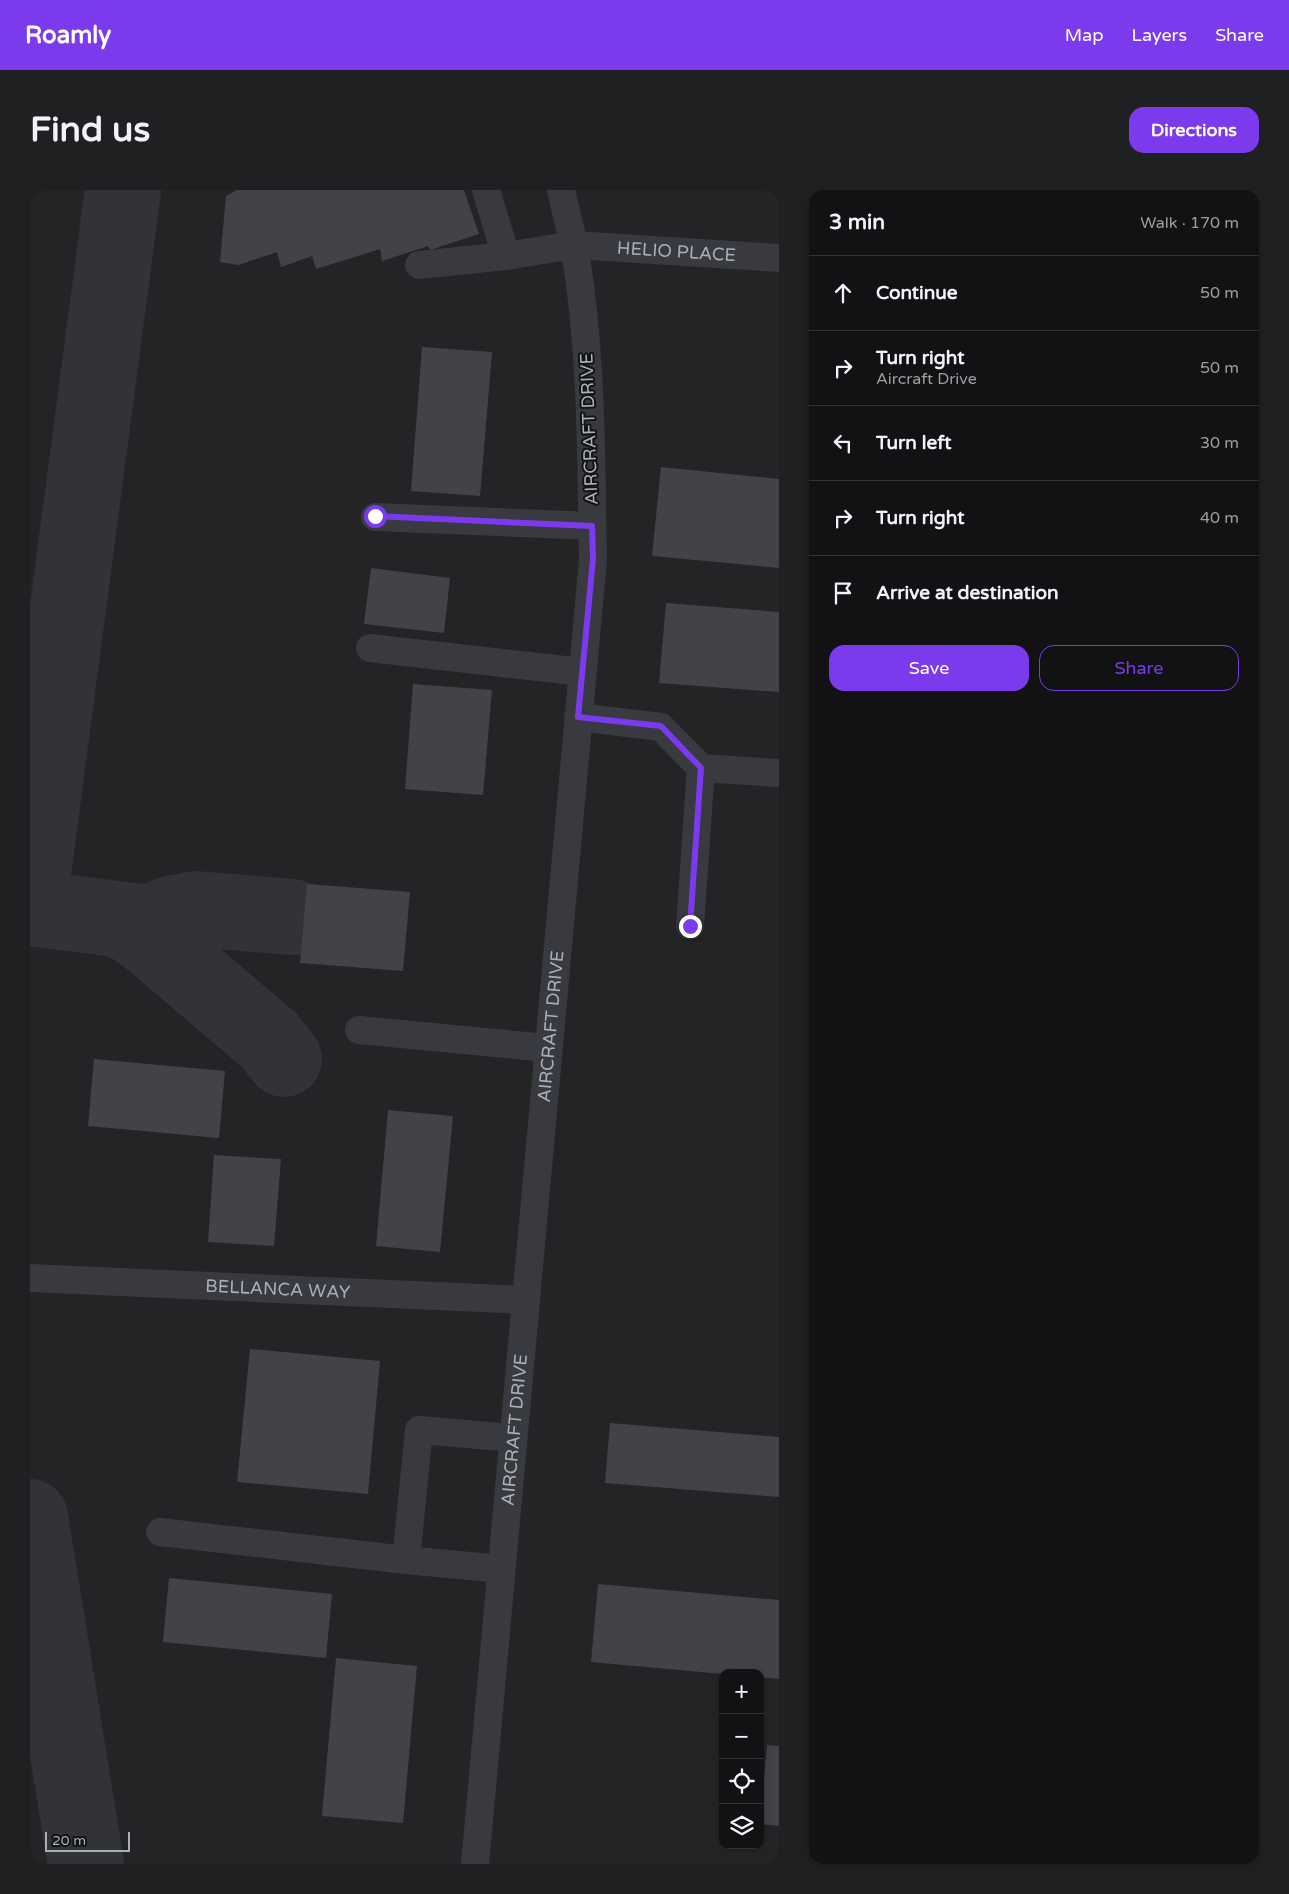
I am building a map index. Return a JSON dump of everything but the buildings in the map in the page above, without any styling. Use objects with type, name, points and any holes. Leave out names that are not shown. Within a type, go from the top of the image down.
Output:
[{"type":"street","points":[[486,190],[506,256]]},
{"type":"street","name":"AIRCRAFT DRIVE","points":[[475,1864],[593,559],[592,437],[584,325],[574,245],[561,190]]},
{"type":"street","name":"HELIO PLACE","points":[[419,265],[506,256],[574,245],[779,258]]},
{"type":"street","points":[[375,516],[592,526]]},
{"type":"street","points":[[370,648],[582,672]]},
{"type":"street","points":[[578,717],[661,726],[701,768],[779,773]]},
{"type":"street","points":[[690,926],[701,768]]},
{"type":"street","points":[[359,1030],[548,1048]]},
{"type":"street","name":"BELLANCA WAY","points":[[30,1278],[525,1300]]},
{"type":"street","points":[[406,1560],[419,1430],[513,1438]]},
{"type":"street","points":[[160,1532],[501,1569]]},
{"type":"shaded area","points":[[30,190],[779,190],[779,1864],[30,1864]]},
{"type":"taxiway","points":[[30,896],[123,190]]},
{"type":"taxiway","points":[[30,908],[140,922],[158,920],[169,914],[196,909],[292,917]]},
{"type":"taxiway","points":[[118,920],[134,927],[150,939],[269,1040],[284,1059]]},
{"type":"taxiway","points":[[30,1517],[86,1864]]},
{"type":"route","points":[[375,516],[592,526],[593,559],[578,717],[661,726],[701,768],[690,926]]}]
